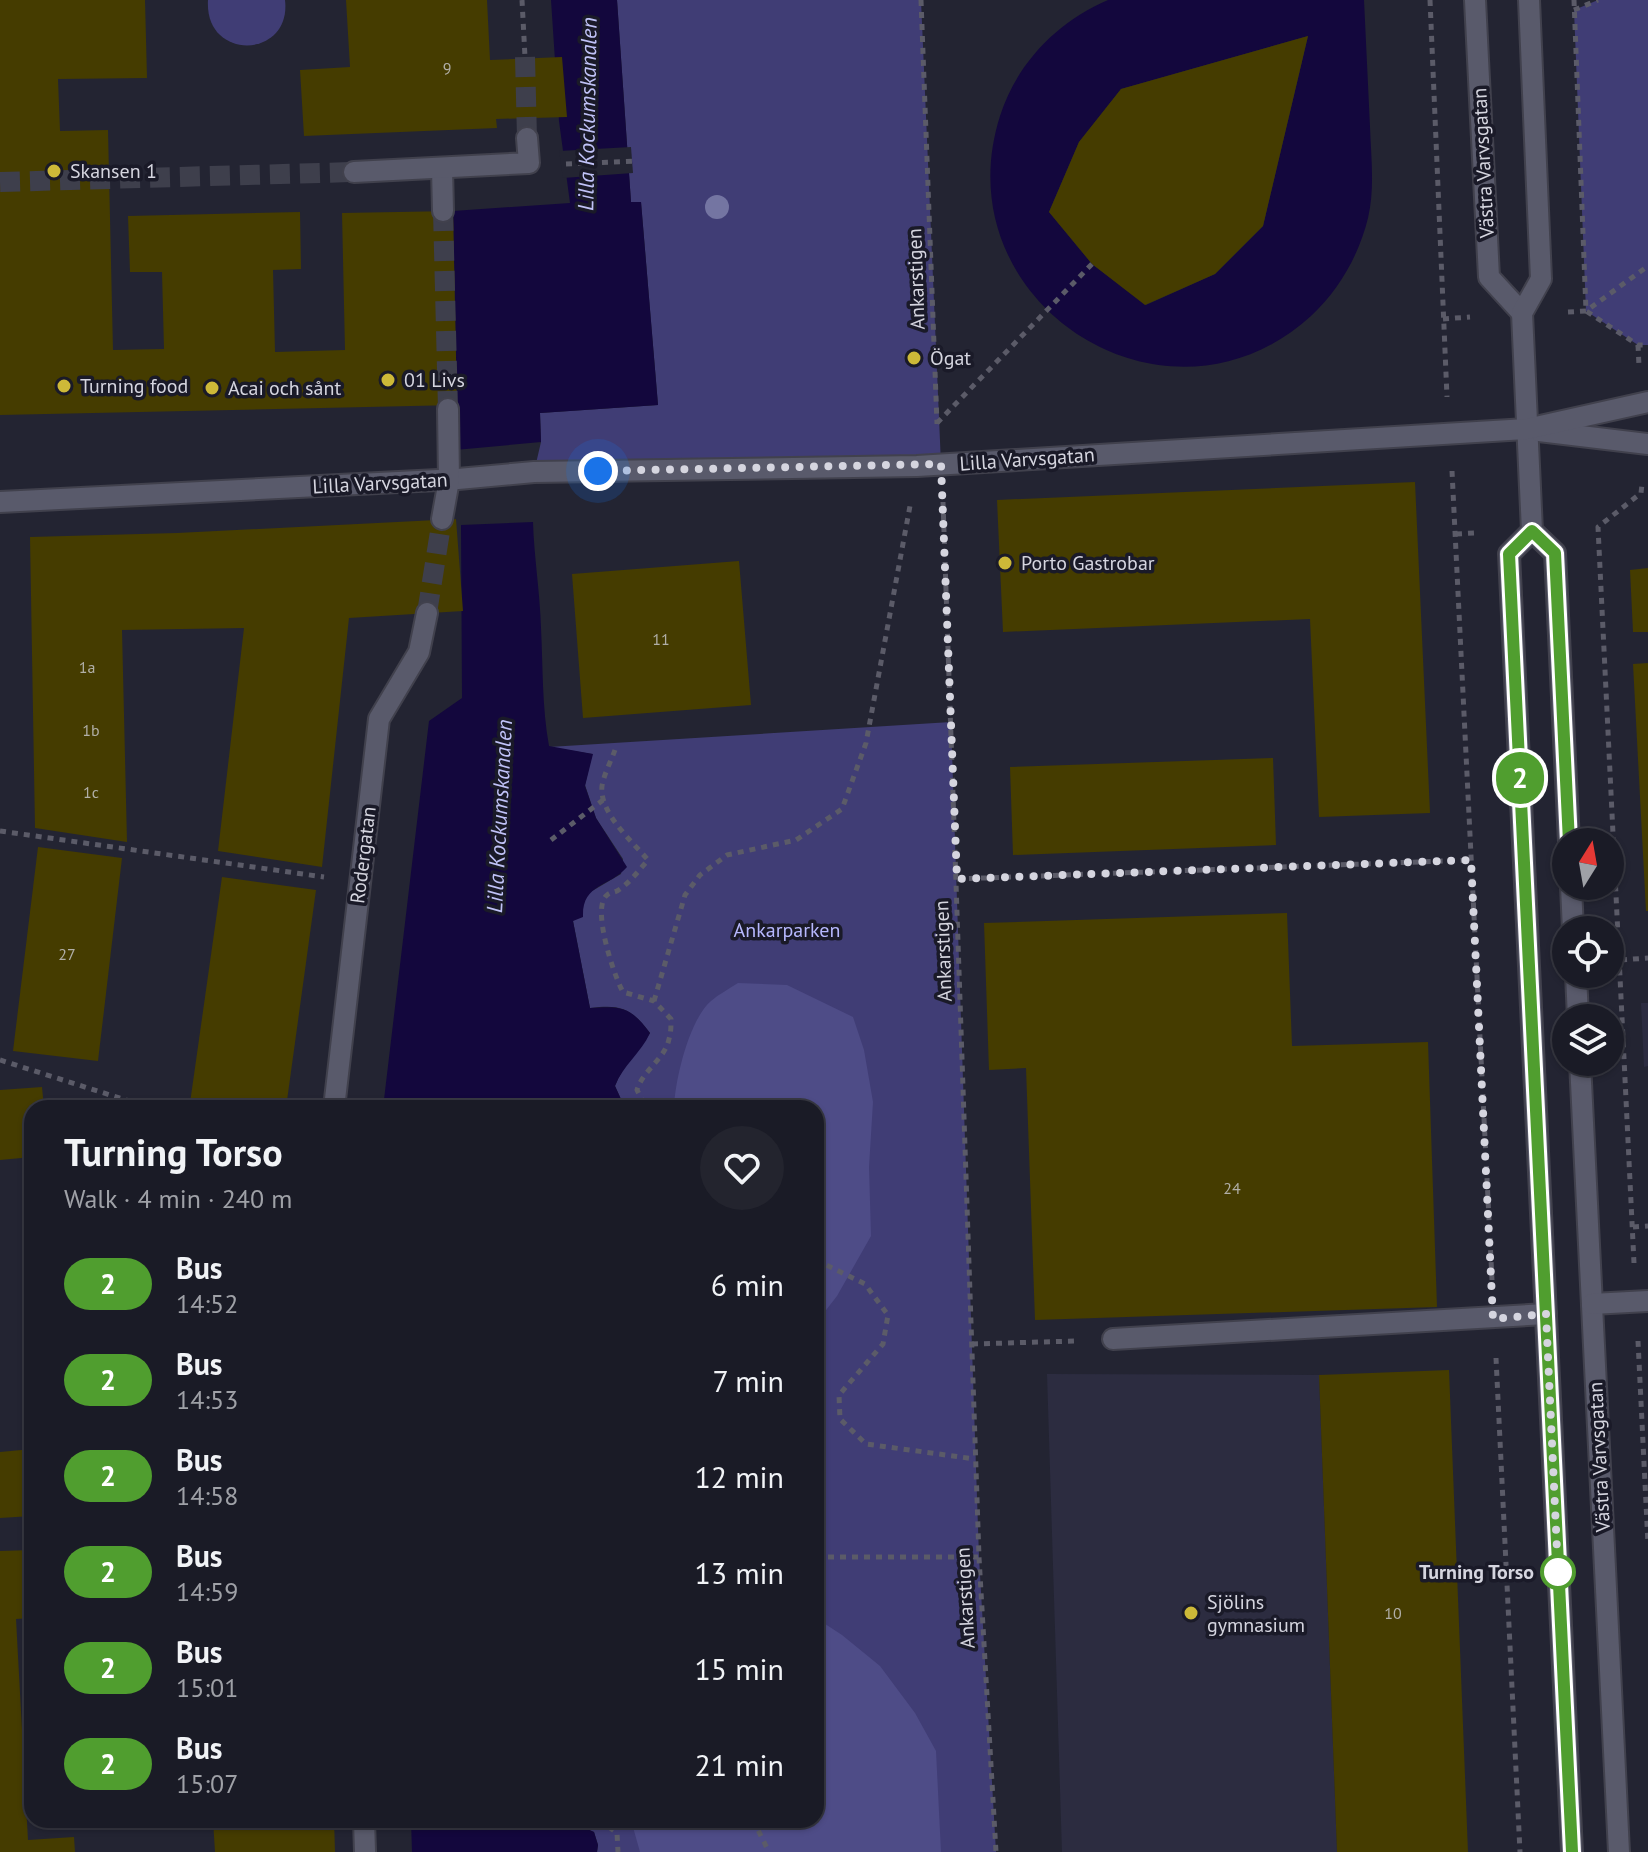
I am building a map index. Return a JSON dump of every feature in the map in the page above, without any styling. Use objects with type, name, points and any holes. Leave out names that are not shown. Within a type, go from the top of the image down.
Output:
[{"type":"street","name":"Västra Varvsgatan","points":[[1475,0],[1489,277],[1522,313]]},
{"type":"street","points":[[1529,0],[1541,279],[1522,313],[1527,429],[1532,531],[1555,553],[1568,828]]},
{"type":"street","points":[[354,172],[529,163],[527,138]]},
{"type":"street","points":[[442,168],[443,211]]},
{"type":"street","name":"Lilla Varvsgatan","points":[[0,502],[454,480],[518,474],[917,466],[1527,429],[1644,402]]},
{"type":"street","points":[[442,519],[454,480],[448,409]]},
{"type":"street","name":"Lilla Varvsgatan","points":[[1527,429],[1645,444]]},
{"type":"street","points":[[1532,531],[1509,554],[1572,1852]]},
{"type":"street","name":"Rodergatan","points":[[335,1100],[379,719],[419,652],[427,613]]},
{"type":"street","name":"Västra Varvsgatan","points":[[1581,1076],[1619,1852]]},
{"type":"street","points":[[1592,1304],[1642,1301]]},
{"type":"street","points":[[1113,1339],[1546,1314]]},
{"type":"street","points":[[364,1828],[365,1852]]},
{"type":"path","points":[[522,0],[525,57]]},
{"type":"path","name":"Ankarstigen","points":[[921,0],[957,879],[975,1459],[996,1852]]},
{"type":"path","points":[[1430,0],[1520,1852]]},
{"type":"path","points":[[1574,0],[1586,311]]},
{"type":"path","points":[[1574,10],[1598,0]]},
{"type":"path","points":[[555,165],[637,161]]},
{"type":"path","points":[[937,423],[1092,264]]},
{"type":"path","points":[[1586,311],[1648,266]]},
{"type":"path","points":[[1586,311],[1638,345],[1648,345]]},
{"type":"path","points":[[1638,345],[1644,402]]},
{"type":"path","points":[[1619,916],[1598,527],[1645,493],[1645,444]]},
{"type":"path","points":[[654,1001],[685,895],[700,875],[727,855],[796,840],[842,809],[866,743],[917,466]]},
{"type":"path","points":[[615,750],[602,786],[603,800],[617,823],[648,860],[626,883],[604,898],[600,908],[615,978],[623,992],[654,1001],[671,1019],[669,1042],[640,1079],[637,1090],[642,1100]]},
{"type":"path","points":[[551,840],[603,800]]},
{"type":"path","points":[[0,831],[360,882]]},
{"type":"path","points":[[957,879],[1471,860]]},
{"type":"path","points":[[1624,960],[1648,958]]},
{"type":"path","points":[[1622,988],[1633,1227],[1642,1301],[1648,1544]]},
{"type":"path","points":[[0,1060],[126,1100]]},
{"type":"path","points":[[1633,1227],[1648,1226]]},
{"type":"path","points":[[824,1264],[865,1284],[888,1315],[883,1344],[839,1395],[840,1419],[866,1444],[975,1459]]},
{"type":"path","points":[[972,1344],[1113,1339]]},
{"type":"path","points":[[824,1557],[979,1557]]},
{"type":"path","points":[[610,1828],[617,1833],[618,1852]]},
{"type":"path","points":[[757,1828],[769,1852]]},
{"type":"shaded area","points":[[738,983],[787,985],[853,1017],[864,1050],[873,1102],[869,1167],[871,1236],[824,1313],[824,1100],[675,1100],[680,1067],[696,1022],[711,1001]]},
{"type":"shaded area","points":[[1641,1003],[1648,1003],[1648,1066],[1644,1067]]},
{"type":"shaded area","name":"Sjölins gymnasium","points":[[1047,1374],[1319,1375],[1337,1852],[1062,1852]]},
{"type":"shaded area","points":[[824,1623],[880,1666],[915,1713],[936,1751],[941,1852],[640,1852],[633,1828],[824,1828]]},
{"type":"green space","points":[[208,0],[285,0],[284,19],[275,34],[263,42],[248,45],[232,43],[219,34],[210,20]]},
{"type":"green space","points":[[617,0],[921,0],[941,464],[534,472],[541,442],[540,413],[658,405],[641,202],[631,202]]},
{"type":"green space","points":[[1598,0],[1648,0],[1648,345],[1638,345],[1586,311],[1574,10]]},
{"type":"green space","name":"Ankarparken","points":[[951,722],[979,1557],[996,1852],[597,1852],[594,1832],[585,1828],[824,1828],[824,1100],[621,1100],[615,1086],[650,1033],[637,1018],[624,1010],[590,1008],[573,921],[587,894],[621,874],[623,859],[596,818],[585,785],[592,754],[549,747]]},
{"type":"water","name":"Lilla Kockumskanalen","points":[[551,0],[617,0],[631,202],[641,202],[658,405],[540,413],[541,442],[455,450],[453,211],[570,203],[559,121]]},
{"type":"water","points":[[1108,0],[1364,0],[1372,172],[1370,207],[1364,232],[1347,271],[1321,306],[1311,316],[1254,353],[1193,367],[1133,360],[1079,335],[1034,296],[1003,244],[990,183],[1000,116],[1017,79],[1041,46],[1089,9]],"holes":[[[1308,36],[1263,226],[1215,274],[1146,305],[1092,264],[1049,212],[1079,142],[1121,89]]]},
{"type":"water","name":"Lilla Kockumskanalen","points":[[533,522],[549,746],[593,754],[585,786],[596,818],[627,867],[592,892],[584,906],[583,917],[573,921],[590,1008],[624,1010],[637,1017],[650,1033],[615,1086],[621,1100],[384,1100],[429,721],[462,698],[461,525]]},
{"type":"water","points":[[411,1828],[585,1828],[594,1832],[598,1845],[597,1852],[412,1852]]},
{"type":"pier","points":[[631,147],[633,173],[563,178],[559,151]]},
{"type":"building","name":"Skansen 1","points":[[0,0],[145,0],[147,78],[58,79],[60,131],[108,130],[113,350],[164,349],[162,272],[130,272],[128,216],[300,212],[301,269],[273,270],[275,352],[345,350],[342,213],[453,211],[457,405],[0,415]]},
{"type":"building","points":[[346,0],[487,0],[490,60],[562,57],[567,117],[496,119],[497,128],[304,136],[300,70],[350,67]]},
{"type":"building","points":[[1308,36],[1263,226],[1215,274],[1145,305],[1092,264],[1049,212],[1079,142],[1121,89]]},
{"type":"building","points":[[1415,482],[1430,813],[1319,817],[1310,619],[1003,632],[997,500]]},
{"type":"building","points":[[456,519],[463,611],[349,618],[322,867],[218,851],[244,628],[122,630],[127,842],[35,828],[30,537]]},
{"type":"building","points":[[739,561],[751,705],[583,718],[572,574]]},
{"type":"building","points":[[1648,568],[1648,632],[1633,632],[1630,570]]},
{"type":"building","points":[[1648,663],[1648,911],[1646,911],[1633,664]]},
{"type":"building","points":[[1273,758],[1276,845],[1013,855],[1010,767]]},
{"type":"building","points":[[38,847],[122,858],[98,1061],[13,1051]]},
{"type":"building","points":[[222,877],[316,890],[287,1100],[190,1100]]},
{"type":"building","points":[[1287,913],[1292,1046],[1428,1042],[1437,1307],[1035,1320],[1026,1068],[989,1070],[984,923]]},
{"type":"building","points":[[42,1087],[43,1100],[24,1100],[24,1158],[0,1160],[0,1090]]},
{"type":"building","points":[[1449,1370],[1468,1852],[1337,1852],[1319,1375]]},
{"type":"building","points":[[24,1450],[24,1516],[0,1518],[0,1452]]},
{"type":"building","points":[[24,1550],[24,1618],[16,1619],[24,1828],[27,1828],[28,1840],[74,1837],[75,1852],[0,1852],[0,1551]]},
{"type":"building","points":[[214,1828],[334,1828],[335,1852],[215,1852]]},
{"type":"tunnel","points":[[525,57],[527,138]]},
{"type":"tunnel","points":[[0,182],[354,172]]},
{"type":"tunnel","points":[[443,211],[448,409]]},
{"type":"tunnel","points":[[427,613],[442,519]]},
{"type":"bus line","name":"2","points":[[1568,828],[1555,553],[1532,531],[1509,554],[1572,1852]]},
{"type":"place","name":"Skansen 1","points":[[54,171]]},
{"type":"place","name":"Ögat","points":[[914,358]]},
{"type":"place","name":"01 Livs","points":[[388,380]]},
{"type":"place","name":"Turning food","points":[[64,386]]},
{"type":"place","name":"Acai och sånt","points":[[212,388]]},
{"type":"place","name":"Porto Gastrobar","points":[[1005,563]]},
{"type":"place","name":"Turning Torso","points":[[1558,1572]]},
{"type":"place","name":"Sjölins gymnasium","points":[[1191,1613]]},
{"type":"route","points":[[598,471],[941,464],[957,879],[1471,860],[1493,1319],[1546,1314],[1558,1572]]}]
